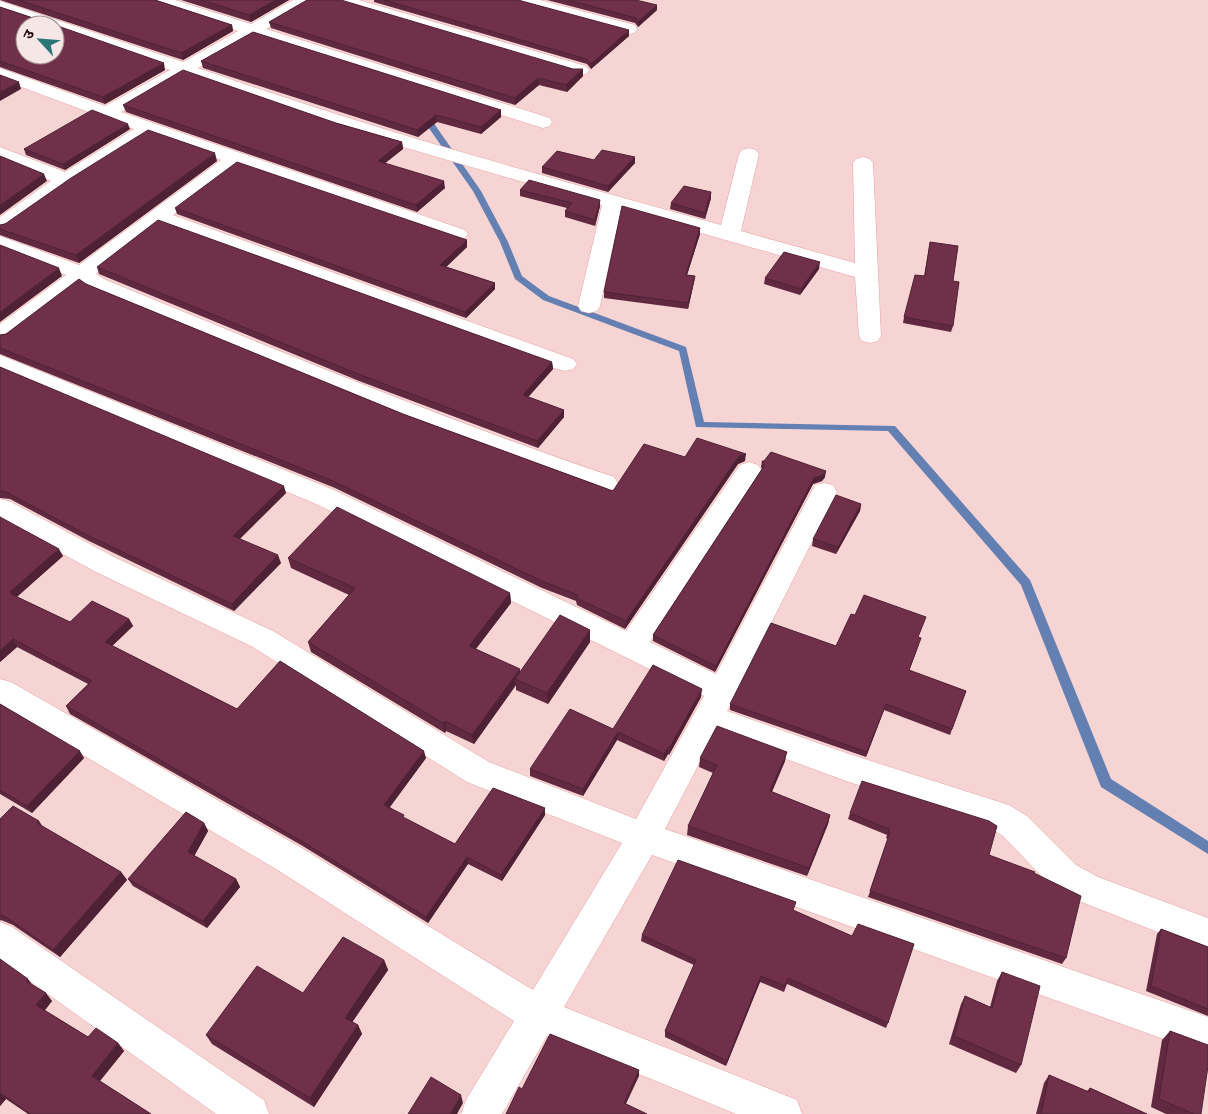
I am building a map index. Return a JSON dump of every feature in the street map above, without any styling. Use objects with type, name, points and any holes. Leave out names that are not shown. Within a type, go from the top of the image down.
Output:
[{"type":"street","points":[[158,0],[543,122]]},
{"type":"street","points":[[106,113],[305,0]]},
{"type":"street","points":[[522,0],[629,29]]},
{"type":"street","points":[[344,1],[580,70]]},
{"type":"street","points":[[0,6],[61,24],[342,123],[430,150],[730,232],[866,273]]},
{"type":"street","points":[[0,72],[106,113],[236,159],[458,234]]},
{"type":"street","points":[[0,226],[66,180],[149,128]]},
{"type":"street","points":[[0,153],[66,180]]},
{"type":"street","points":[[730,232],[749,154]]},
{"type":"street","points":[[0,335],[236,159]]},
{"type":"street","points":[[863,163],[870,336]]},
{"type":"street","points":[[588,306],[613,200]]},
{"type":"street","points":[[158,217],[566,364]]},
{"type":"street","points":[[0,242],[82,274],[98,285],[404,410],[538,462],[605,484]]},
{"type":"street","points":[[0,362],[325,497],[632,646],[715,704],[849,768],[997,816],[1015,826],[1064,876],[1078,884],[1208,935]]},
{"type":"street","points":[[632,646],[749,471]]},
{"type":"street","points":[[480,1114],[644,837],[824,492]]},
{"type":"street","points":[[0,508],[106,565],[263,639],[478,772],[644,837],[1208,1036]]},
{"type":"street","points":[[0,691],[288,858],[539,1015],[783,1114]]},
{"type":"street","points":[[0,939],[239,1111]]},
{"type":"building","points":[[18,0],[155,0],[232,25],[181,53]]},
{"type":"building","points":[[201,0],[276,0],[249,15]]},
{"type":"building","points":[[307,0],[341,0],[573,69],[583,69],[566,85],[538,78],[515,98],[269,22]]},
{"type":"building","points":[[384,0],[518,0],[629,30],[591,64],[586,59]]},
{"type":"building","points":[[568,0],[636,0],[657,5],[638,22],[636,18]]},
{"type":"building","points":[[0,7],[24,15],[15,15],[15,65],[65,65],[65,28],[164,63],[103,97],[0,61]]},
{"type":"building","points":[[253,32],[501,110],[481,127],[436,115],[417,130],[201,61]]},
{"type":"building","points":[[183,70],[336,123],[402,142],[378,161],[444,181],[416,205],[123,105]]},
{"type":"building","points":[[0,75],[19,82],[0,92]]},
{"type":"building","points":[[92,110],[128,124],[63,164],[24,149]]},
{"type":"building","points":[[148,130],[215,153],[76,255],[0,229],[0,225],[5,224],[71,178]]},
{"type":"building","points":[[602,150],[635,157],[608,186],[542,167],[557,151],[594,160]]},
{"type":"building","points":[[0,156],[44,174],[0,205]]},
{"type":"building","points":[[237,162],[467,240],[440,265],[495,283],[465,312],[175,208]]},
{"type":"building","points":[[529,180],[600,200],[595,220],[565,211],[572,203],[520,190]]},
{"type":"building","points":[[684,186],[711,192],[705,213],[671,203]]},
{"type":"building","points":[[622,206],[700,228],[686,275],[695,276],[688,303],[604,292]]},
{"type":"building","points":[[158,220],[552,362],[523,395],[564,410],[537,441],[358,374],[97,267]]},
{"type":"building","points":[[930,242],[958,246],[953,281],[959,282],[953,326],[904,317],[915,275],[925,276]]},
{"type":"building","points":[[0,245],[59,268],[0,312]]},
{"type":"building","points":[[784,252],[820,262],[801,289],[765,278]]},
{"type":"building","points":[[79,279],[86,284],[403,414],[613,491],[644,444],[685,457],[697,438],[746,454],[739,456],[626,621],[576,598],[578,595],[542,581],[333,481],[0,348],[0,335],[6,334]]},
{"type":"building","points":[[0,367],[284,486],[233,536],[278,555],[232,604],[85,534],[6,492],[0,491]]},
{"type":"building","points":[[771,452],[826,471],[823,475],[814,478],[716,666],[653,635],[764,466],[762,461]]},
{"type":"building","points":[[836,495],[861,504],[838,547],[813,539]]},
{"type":"building","points":[[337,507],[510,593],[469,646],[520,669],[472,735],[445,721],[443,723],[308,642],[355,588],[288,558]]},
{"type":"building","points":[[0,517],[59,549],[10,592],[11,594],[70,622],[92,601],[129,619],[105,642],[237,709],[280,661],[424,751],[384,805],[404,815],[403,817],[455,844],[493,788],[545,808],[501,875],[467,857],[426,917],[298,839],[66,706],[92,681],[13,639],[0,651]]},
{"type":"building","points":[[864,595],[926,617],[918,637],[921,638],[909,670],[966,691],[952,729],[886,704],[867,752],[730,704],[771,623],[836,646],[851,614],[855,615]]},
{"type":"building","points":[[560,615],[590,630],[547,693],[515,679]]},
{"type":"building","points":[[653,665],[702,689],[670,747],[668,747],[664,754],[618,732],[583,789],[530,769],[570,709],[613,729]]},
{"type":"building","points":[[0,704],[80,751],[27,806],[0,790]]},
{"type":"building","points":[[717,726],[787,752],[770,791],[830,815],[809,868],[688,826],[717,765],[700,758]]},
{"type":"building","points":[[862,781],[989,821],[997,826],[989,855],[1035,872],[1081,896],[1066,958],[870,891],[890,832],[888,831],[889,829],[850,813]]},
{"type":"building","points":[[13,806],[39,821],[37,823],[121,872],[53,950],[6,917],[0,915],[0,819]]},
{"type":"building","points":[[186,812],[204,823],[188,852],[236,879],[203,921],[128,879]]},
{"type":"building","points":[[678,860],[796,902],[793,910],[852,936],[858,924],[914,944],[888,1023],[788,978],[785,986],[761,976],[727,1061],[665,1031],[696,960],[642,935]]},
{"type":"building","points":[[1161,929],[1208,947],[1208,1009],[1151,986]]},
{"type":"building","points":[[343,937],[384,960],[345,1018],[358,1025],[310,1098],[206,1035],[257,966],[303,993]]},
{"type":"building","points":[[0,959],[28,979],[26,981],[46,993],[36,1005],[88,1037],[96,1028],[118,1043],[92,1076],[151,1114],[30,1114],[0,1093]]},
{"type":"building","points":[[1002,972],[1040,986],[1021,1065],[954,1036],[965,996],[992,1008]]},
{"type":"building","points":[[1170,1031],[1208,1045],[1208,1066],[1201,1114],[1194,1114],[1159,1099]]},
{"type":"building","points":[[550,1034],[639,1070],[624,1103],[647,1114],[506,1114],[519,1087],[522,1089]]},
{"type":"building","points":[[1049,1075],[1089,1092],[1090,1088],[1147,1114],[1041,1114]]},
{"type":"building","points":[[431,1077],[461,1095],[450,1114],[408,1114]]},
{"type":"waterway","points":[[423,114],[477,191],[504,242],[518,277],[546,298],[683,349],[700,425],[891,428],[1026,583],[1106,783],[1208,848]]}]
